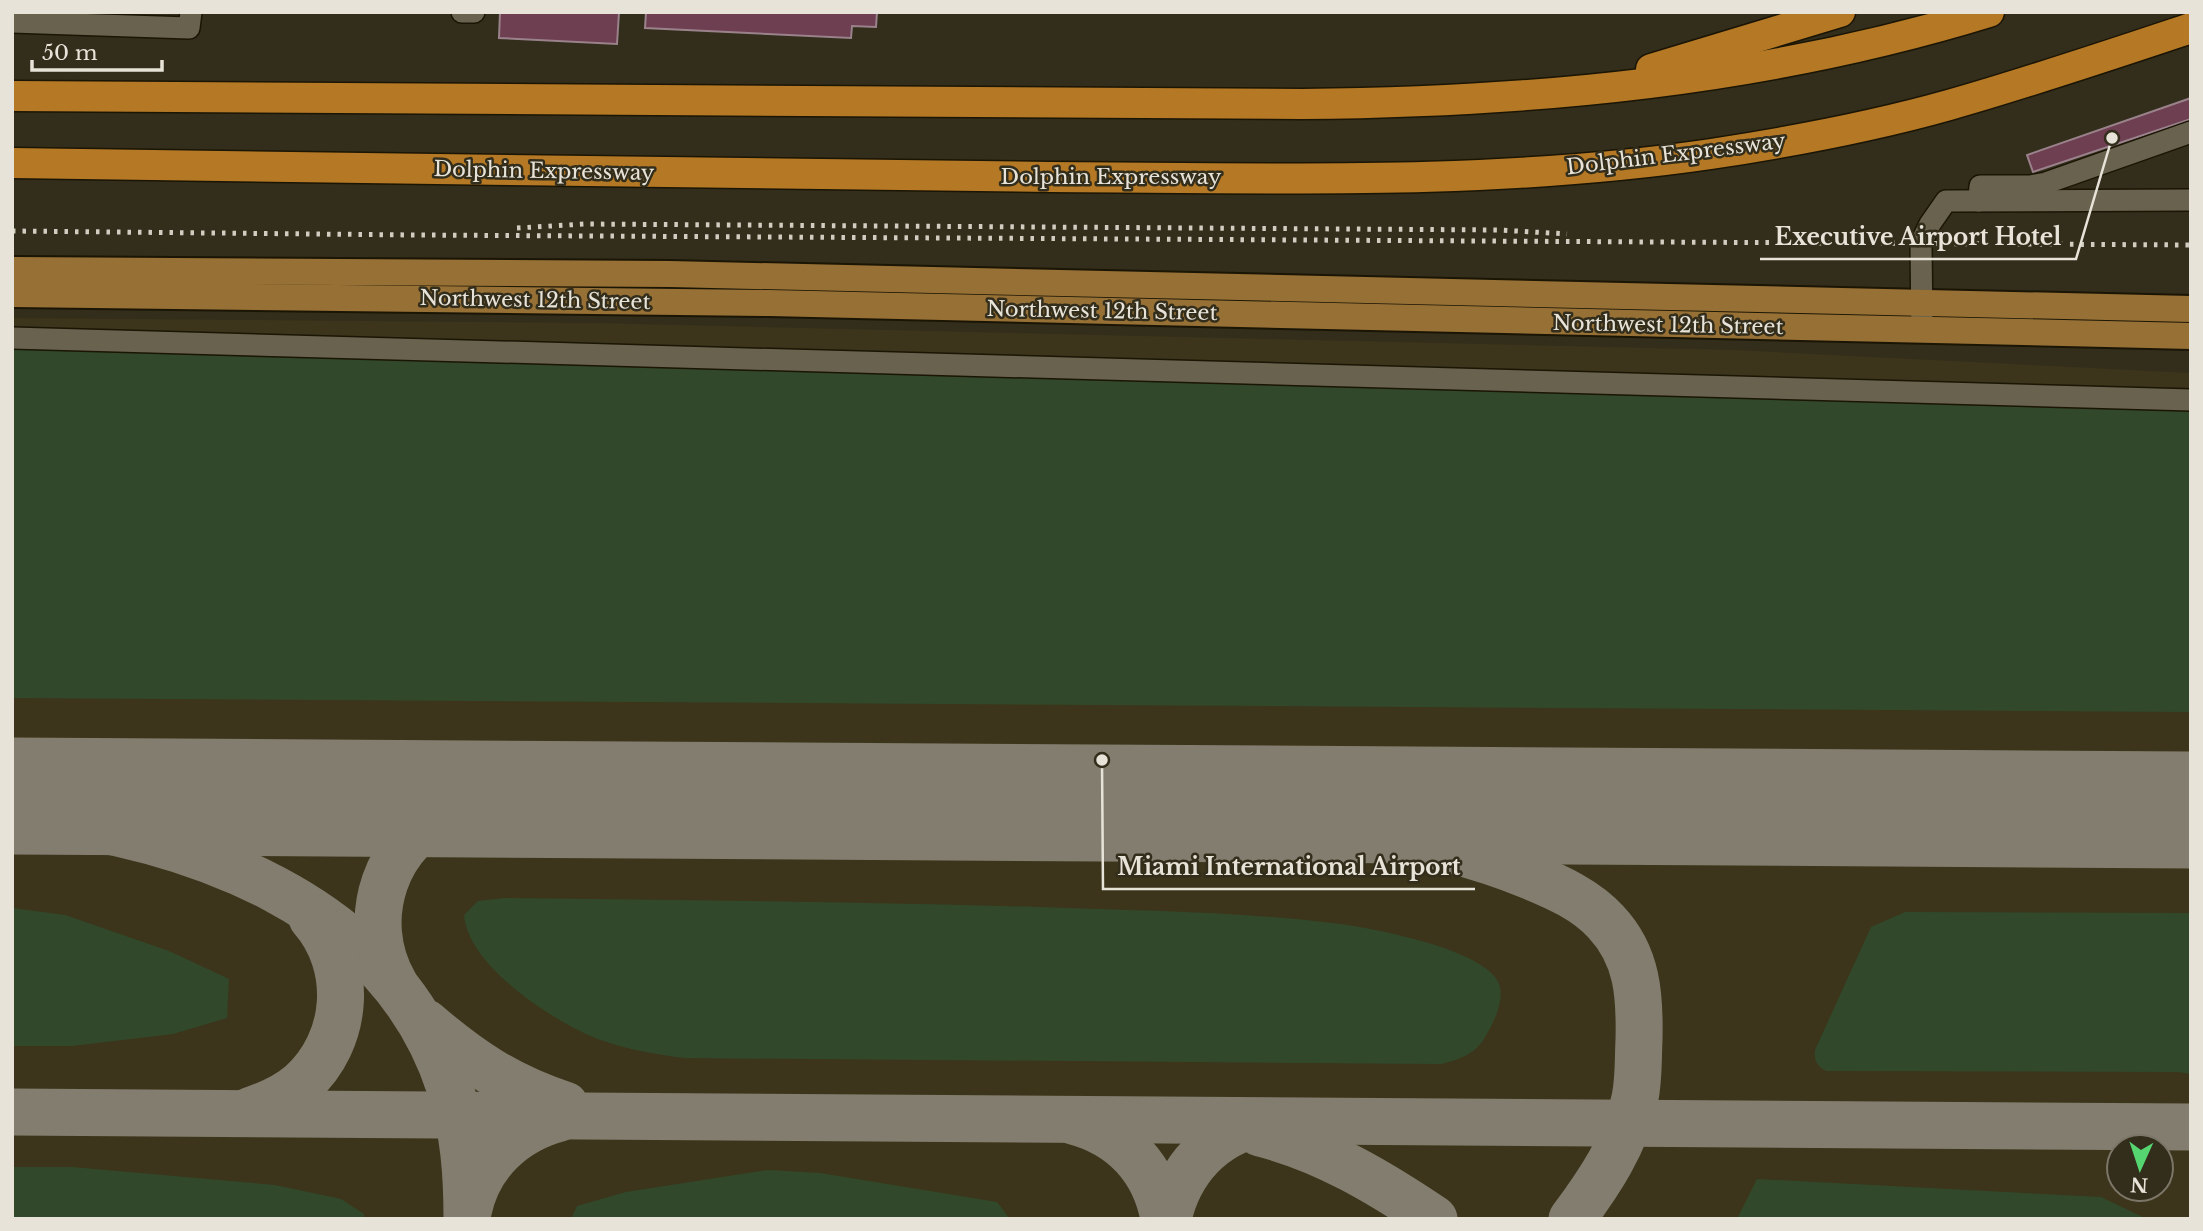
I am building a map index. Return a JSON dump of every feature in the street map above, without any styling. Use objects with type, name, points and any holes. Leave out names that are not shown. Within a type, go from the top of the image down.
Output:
[{"type":"highway","points":[[1570,93],[1840,12]]},
{"type":"highway","points":[[12,96],[1302,104],[1446,102],[1664,83],[1766,66],[1870,44],[1989,12]]},
{"type":"highway","name":"Dolphin Expressway","points":[[12,163],[792,176],[1372,179],[1482,176],[1618,166],[1713,154],[1833,132],[1942,107],[2050,75],[2191,28]]},
{"type":"main road","name":"Northwest 12th Street","points":[[12,270],[670,274],[2191,309]]},
{"type":"main road","name":"Northwest 12th Street","points":[[12,295],[769,303],[2191,336]]},
{"type":"lane","points":[[12,22],[189,28],[191,12]]},
{"type":"lane","points":[[462,12],[474,12]]},
{"type":"lane","points":[[1979,201],[1980,186],[2030,186],[2046,183],[2191,132]]},
{"type":"lane","points":[[1922,330],[1921,243],[1946,201],[2191,201]]},
{"type":"lane","points":[[12,338],[2191,400]]},
{"type":"shaded area","points":[[12,318],[598,323],[1735,350],[2191,373],[2191,1219],[12,1219]]},
{"type":"green space","points":[[12,348],[2191,410],[2191,712],[12,698]]},
{"type":"green space","points":[[504,898],[1039,907],[1296,919],[1370,929],[1443,948],[1483,966],[1495,977],[1501,991],[1492,1025],[1476,1049],[1466,1056],[1442,1064],[685,1058],[635,1050],[586,1034],[550,1014],[511,986],[479,952],[469,933],[464,915],[478,901]]},
{"type":"green space","points":[[12,908],[65,915],[169,951],[229,979],[227,1018],[173,1034],[72,1046],[12,1046]]},
{"type":"green space","points":[[1905,912],[2191,913],[2191,1074],[1826,1071],[1817,1063],[1815,1050],[1871,927]]},
{"type":"green space","points":[[12,1167],[72,1167],[275,1185],[341,1199],[364,1214],[364,1219],[12,1219]]},
{"type":"green space","points":[[768,1170],[820,1173],[997,1202],[1010,1219],[571,1219],[577,1206],[626,1192]]},
{"type":"green space","points":[[1757,1179],[2101,1197],[2105,1199],[2105,1203],[2114,1203],[2147,1219],[1737,1219]]},
{"type":"building","points":[[500,12],[619,12],[617,44],[499,38]]},
{"type":"building","points":[[646,12],[877,12],[876,27],[852,26],[851,38],[645,28]]},
{"type":"building","points":[[2191,98],[2191,119],[2033,172],[2027,155]]},
{"type":"taxiway","points":[[394,983],[383,959],[378,933],[379,907],[395,860],[411,840],[431,823],[455,811],[486,804],[539,799]]},
{"type":"taxiway","points":[[983,802],[1218,816],[1354,830],[1487,860],[1550,885],[1589,907],[1617,935],[1631,963],[1639,1008],[1638,1076],[1631,1115],[1618,1147],[1572,1219]]},
{"type":"taxiway","points":[[12,816],[79,825],[146,840],[212,861],[274,889],[331,925],[381,970],[421,1024],[450,1088],[459,1120],[467,1219]]},
{"type":"taxiway","points":[[249,1111],[276,1100],[301,1084],[329,1047],[337,1025],[340,980],[335,958],[326,937],[312,918]]},
{"type":"taxiway","points":[[426,1023],[491,1072],[526,1090],[565,1105]]},
{"type":"taxiway","points":[[12,1112],[2191,1127]]},
{"type":"taxiway","points":[[468,1212],[480,1178],[500,1151],[528,1131],[560,1118]]},
{"type":"taxiway","points":[[1073,1121],[1107,1135],[1134,1156],[1153,1184],[1164,1219]]},
{"type":"taxiway","points":[[1168,1219],[1180,1185],[1200,1156],[1228,1135],[1262,1123]]},
{"type":"taxiway","points":[[1260,1133],[1329,1157],[1393,1192],[1434,1219]]},
{"type":"runway","points":[[12,796],[2191,810]]},
{"type":"railway","points":[[517,228],[584,224],[1499,230],[1567,234]]},
{"type":"railway","points":[[12,231],[2191,245]]},
{"type":"place","name":"Executive Airport Hotel","points":[[2112,138]]},
{"type":"place","name":"Miami International Airport","points":[[1102,760]]}]
